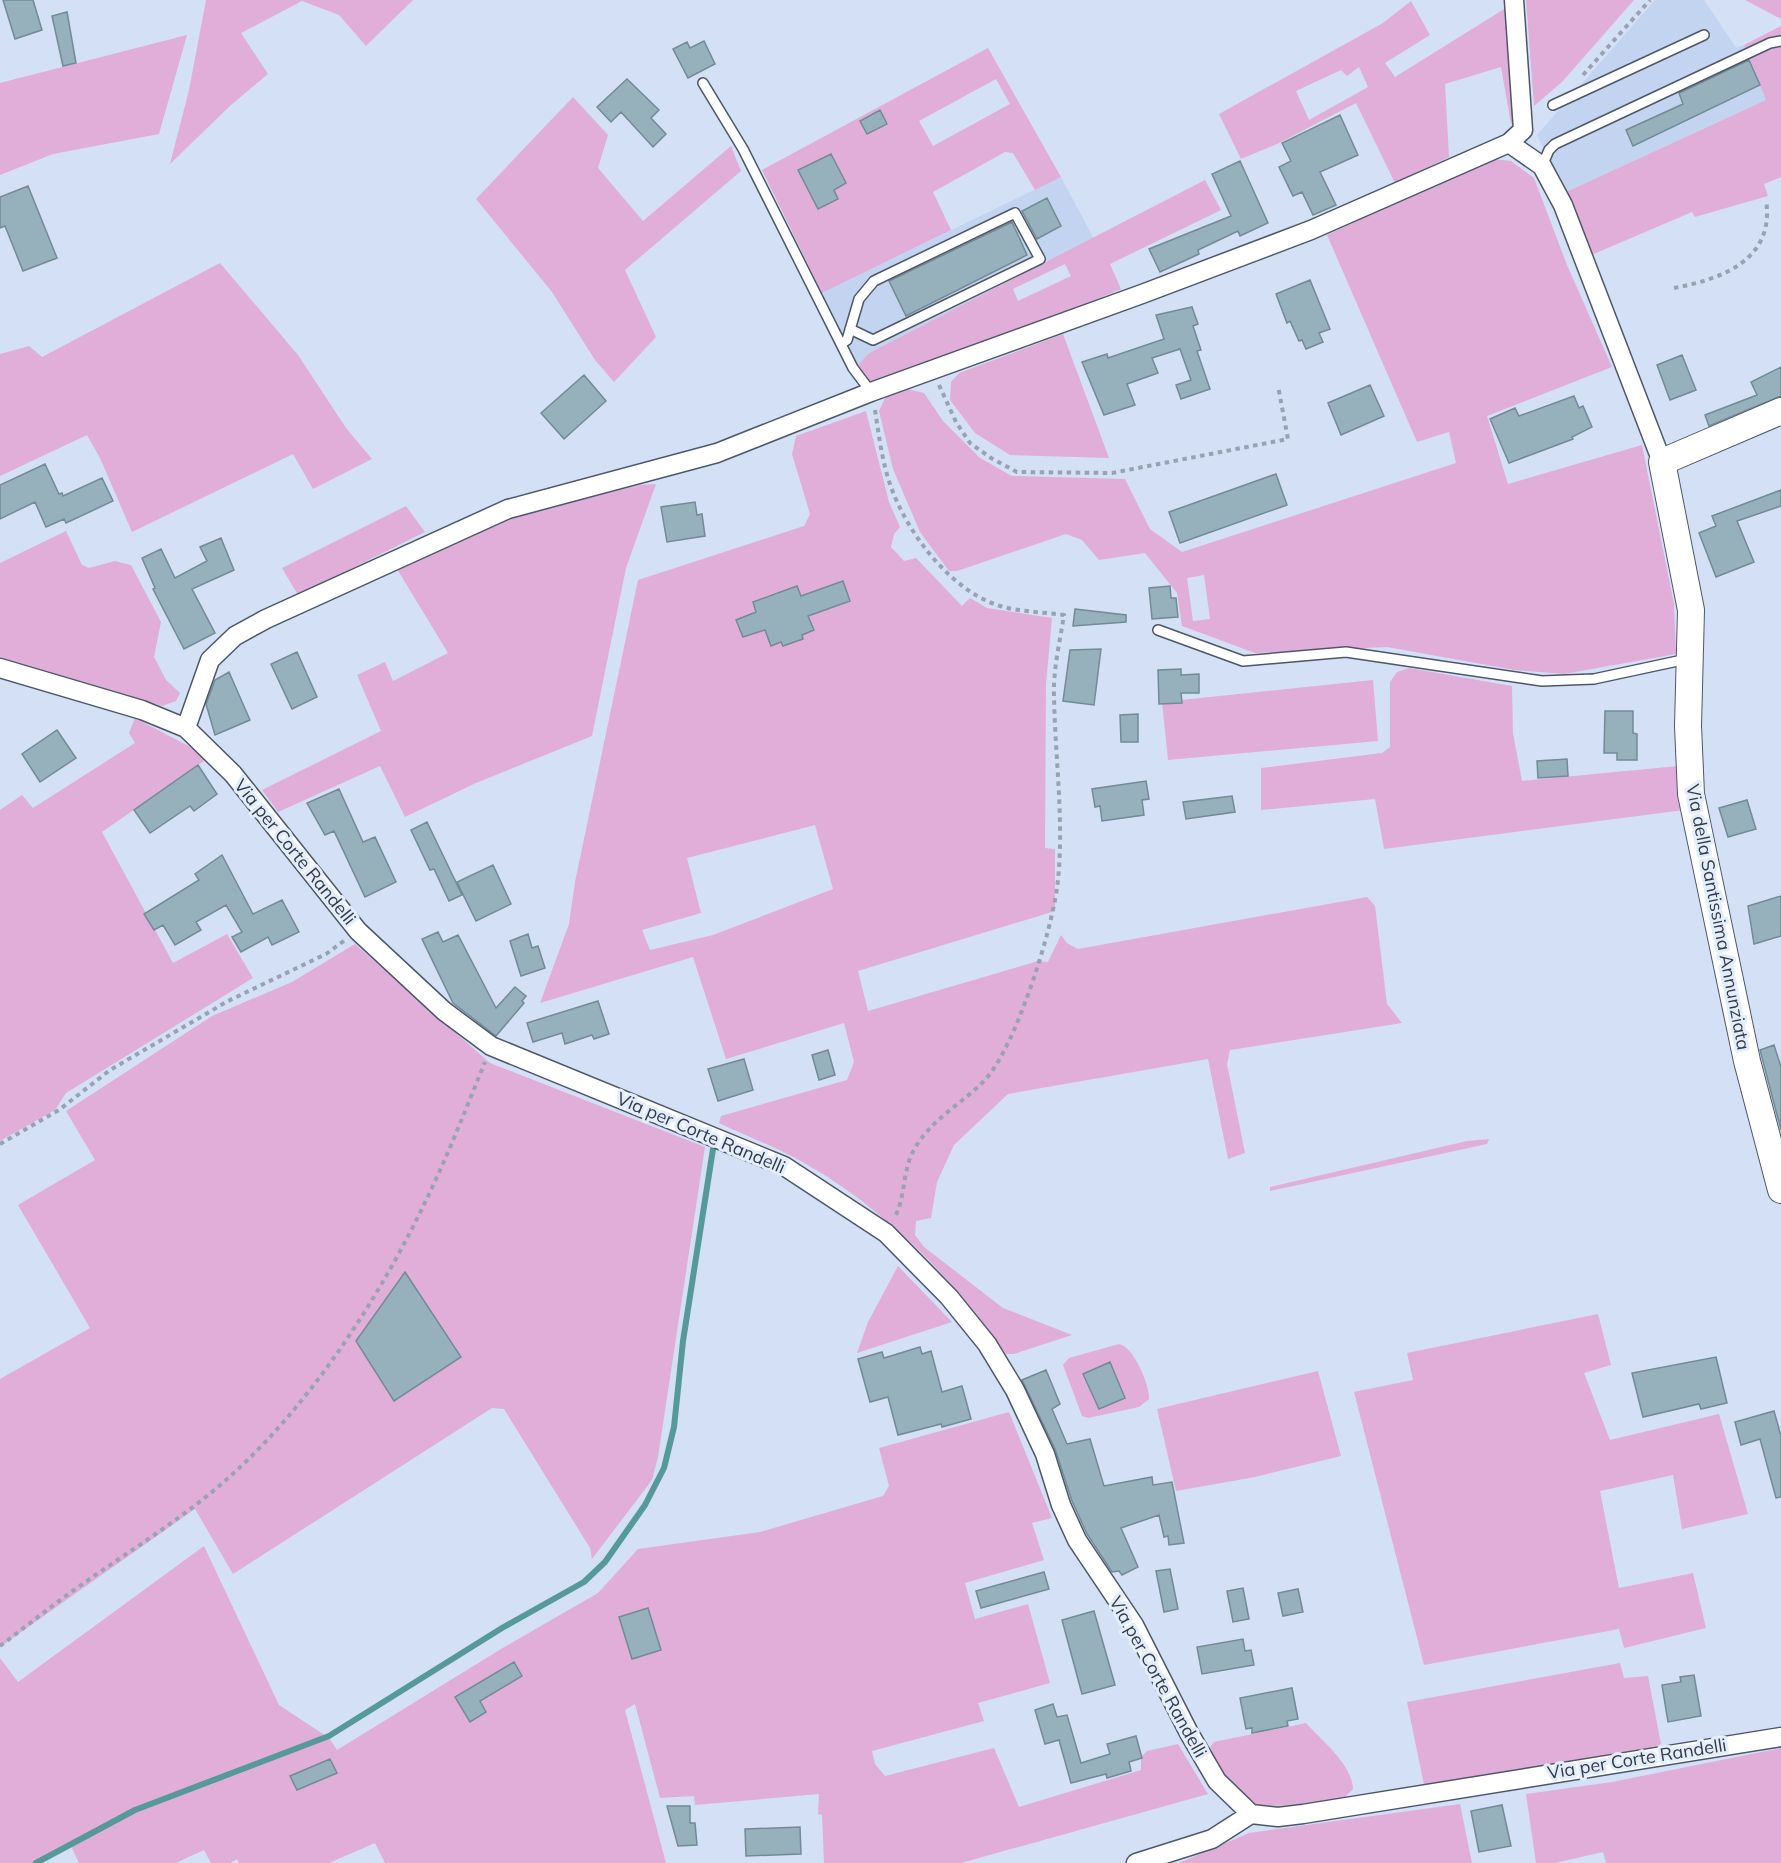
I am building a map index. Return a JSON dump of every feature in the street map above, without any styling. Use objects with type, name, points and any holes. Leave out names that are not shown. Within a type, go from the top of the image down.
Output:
[{"type":"street","points":[[186,728],[210,660],[235,636],[266,619],[508,509],[717,453],[871,392],[1311,230],[1509,143],[1523,130],[1514,0]]},
{"type":"street","points":[[1509,143],[1542,166],[1563,205],[1662,462],[1781,411]]},
{"type":"street","name":"Via della Santissima Annunziata","points":[[1662,462],[1677,527],[1691,610],[1688,756],[1691,794],[1747,1061],[1781,1190]]},
{"type":"street","name":"Via per Corte Randelli","points":[[0,668],[142,710],[186,728],[233,774],[358,931],[444,1011],[491,1046],[784,1166],[886,1233],[949,1297],[987,1344],[1031,1422],[1077,1540],[1134,1625],[1205,1763],[1230,1795],[1251,1814],[1278,1817],[1303,1814],[1781,1737]]},
{"type":"street","points":[[1136,1863],[1212,1839],[1251,1814]]},
{"type":"lane","points":[[1553,105],[1704,35]]},
{"type":"lane","points":[[1542,166],[1549,150],[1556,144],[1770,43],[1781,41]]},
{"type":"lane","points":[[703,83],[743,149],[853,368],[871,392]]},
{"type":"lane","points":[[841,344],[847,340],[850,329],[859,299],[874,281],[1015,213],[1040,259],[873,340],[850,329]]},
{"type":"lane","points":[[1158,630],[1243,661],[1346,652],[1542,681],[1594,680],[1690,658]]},
{"type":"path","points":[[1581,78],[1650,0]]},
{"type":"path","points":[[1674,288],[1705,282],[1728,274],[1741,265],[1761,239],[1769,218],[1766,200]]},
{"type":"path","points":[[932,370],[956,422],[970,443],[1017,472],[1112,473],[1288,439],[1278,386]]},
{"type":"path","points":[[871,392],[891,488],[920,540],[940,568],[976,596],[1000,606],[1064,615],[1054,695],[1058,762],[1057,886],[1046,943],[1008,1044],[995,1068],[984,1081],[926,1132],[914,1149],[907,1167],[898,1211],[886,1233]]},
{"type":"path","points":[[0,1144],[59,1110],[110,1070],[228,1001],[326,954],[358,931]]},
{"type":"path","points":[[0,1646],[82,1584],[191,1509],[237,1470],[278,1427],[329,1362],[389,1272],[430,1192],[491,1046]]},
{"type":"shaded area","points":[[206,0],[413,0],[366,46],[339,15],[302,1],[241,33],[268,74],[231,105],[170,164],[189,90]]},
{"type":"shaded area","points":[[1526,0],[1634,0],[1562,82],[1534,106]]},
{"type":"shaded area","points":[[1655,0],[1704,0],[1736,48],[1744,45],[1766,100],[1564,193],[1537,135]]},
{"type":"shaded area","points":[[1745,0],[1781,0],[1781,19]]},
{"type":"shaded area","points":[[1411,1],[1430,35],[1385,63],[1395,77],[1509,6],[1519,115],[1511,124],[1501,67],[1445,84],[1449,157],[1395,183],[1356,103],[1277,144],[1241,159],[1219,114],[1383,23]],"holes":[[[1359,67],[1368,87],[1309,120],[1296,91],[1341,70],[1347,76]]]},
{"type":"shaded area","points":[[1781,26],[1781,177],[1764,184],[1768,196],[1695,217],[1692,212],[1589,256],[1564,193],[1766,100],[1744,45]]},
{"type":"shaded area","points":[[187,35],[159,134],[53,154],[0,175],[0,83]]},
{"type":"shaded area","points":[[988,48],[1061,177],[1035,190],[1013,153],[1005,152],[933,192],[951,230],[822,293],[762,170]],"holes":[[[996,79],[1010,104],[933,146],[919,121]]]},
{"type":"shaded area","points":[[573,97],[608,135],[598,168],[643,221],[731,146],[741,171],[625,270],[656,337],[614,382],[595,360],[552,292],[476,199]]},
{"type":"shaded area","points":[[1492,159],[1511,161],[1534,178],[1567,265],[1612,367],[1487,416],[1508,484],[1642,445],[1674,604],[1676,654],[1564,674],[1515,670],[1387,647],[1255,653],[1182,626],[1177,593],[1145,553],[1099,560],[1082,540],[1066,534],[957,571],[949,571],[920,532],[893,469],[879,411],[887,394],[903,388],[924,393],[943,421],[980,458],[1012,476],[1125,479],[1150,529],[1182,552],[1456,463],[1449,432],[1417,442],[1327,235]],"holes":[[[1204,575],[1210,619],[1193,621],[1187,578]]]},
{"type":"shaded area","points":[[1061,177],[1094,239],[869,353],[858,365],[822,293]]},
{"type":"shaded area","points":[[1205,180],[1221,210],[1110,264],[1121,289],[1019,332],[878,385],[867,379],[858,365],[869,353]],"holes":[[[1065,264],[1071,276],[1018,301],[1013,289]]]},
{"type":"shaded area","points":[[220,263],[298,355],[346,428],[372,459],[313,489],[293,454],[132,532],[100,458],[87,435],[0,476],[0,354],[29,346],[42,357]]},
{"type":"shaded area","points":[[1063,334],[1109,458],[1010,455],[975,433],[950,400],[951,382],[959,373]]},
{"type":"shaded area","points":[[866,411],[889,502],[900,527],[894,534],[891,547],[904,561],[916,558],[962,606],[970,598],[987,608],[1052,618],[1046,684],[1045,848],[1055,849],[1055,911],[858,971],[868,1011],[1038,961],[1048,962],[1061,935],[1067,943],[1078,949],[1367,897],[1375,906],[1387,1004],[1402,1023],[1230,1050],[1227,1064],[1245,1153],[1228,1159],[1208,1059],[1008,1094],[954,1145],[937,1182],[931,1218],[916,1221],[915,1235],[924,1247],[1003,1308],[1072,1335],[1014,1354],[1006,1354],[941,1273],[864,1202],[796,1158],[719,1123],[721,1116],[847,1080],[854,1062],[844,1023],[726,1059],[693,957],[540,1003],[569,924],[575,882],[638,580],[804,526],[810,514],[792,454],[796,436]],"holes":[[[815,825],[833,889],[713,935],[650,950],[642,930],[701,913],[687,858]]]},
{"type":"shaded area","points":[[656,484],[626,568],[592,736],[476,783],[405,817],[380,766],[278,812],[262,790],[381,731],[357,675],[385,662],[393,681],[448,653],[397,569],[516,515],[640,485]]},
{"type":"shaded area","points":[[406,506],[425,532],[298,595],[282,568]]},
{"type":"shaded area","points":[[66,531],[82,565],[89,568],[115,561],[131,565],[161,622],[154,657],[166,680],[180,693],[176,701],[162,706],[0,657],[0,563]]},
{"type":"shaded area","points":[[1409,668],[1512,686],[1513,733],[1522,781],[1678,766],[1684,810],[1384,849],[1375,799],[1261,810],[1261,768],[1382,753],[1390,747],[1390,682],[1397,672]]},
{"type":"shaded area","points":[[1373,680],[1378,741],[1168,760],[1162,702]]},
{"type":"shaded area","points":[[135,718],[198,751],[204,761],[102,832],[173,963],[227,934],[253,978],[66,1093],[55,1110],[0,1141],[0,810],[22,795],[33,808],[135,743],[129,733]]},
{"type":"shaded area","points":[[355,944],[490,1063],[705,1147],[658,1457],[652,1480],[592,1559],[590,1548],[504,1409],[492,1408],[233,1574],[195,1509],[0,1647],[0,1379],[90,1328],[18,1205],[95,1160],[66,1111],[212,1016],[292,982]]},
{"type":"shaded area","points":[[1489,1139],[1487,1144],[1270,1191],[1270,1187],[1467,1141]]},
{"type":"shaded area","points":[[898,1266],[952,1322],[857,1353],[868,1322]]},
{"type":"shaded area","points":[[1598,1314],[1611,1365],[1584,1373],[1610,1440],[1719,1414],[1748,1514],[1682,1529],[1673,1475],[1600,1491],[1619,1588],[1693,1573],[1706,1628],[1624,1648],[1619,1629],[1424,1665],[1354,1392],[1413,1380],[1407,1353]]},
{"type":"shaded area","points":[[1119,1344],[1130,1351],[1140,1367],[1147,1385],[1149,1399],[1139,1407],[1088,1418],[1082,1416],[1063,1365],[1069,1358]]},
{"type":"shaded area","points":[[1318,1371],[1341,1456],[1255,1477],[1176,1491],[1157,1409]]},
{"type":"shaded area","points":[[1009,1412],[1052,1518],[1032,1523],[1044,1560],[965,1583],[975,1619],[1028,1604],[1050,1683],[978,1703],[984,1721],[872,1751],[875,1764],[885,1776],[994,1748],[1019,1807],[1141,1770],[1141,1757],[1147,1751],[1178,1744],[1208,1794],[961,1863],[824,1863],[822,1815],[818,1814],[819,1794],[695,1805],[694,1796],[660,1798],[635,1704],[625,1710],[666,1863],[385,1863],[375,1843],[329,1863],[239,1863],[237,1859],[230,1863],[211,1863],[204,1850],[176,1863],[79,1863],[70,1844],[33,1863],[0,1863],[0,1658],[18,1682],[204,1546],[279,1705],[329,1738],[337,1750],[501,1649],[598,1593],[638,1549],[760,1532],[883,1496],[889,1486],[879,1448]]},
{"type":"shaded area","points":[[1620,1663],[1624,1678],[1648,1676],[1661,1744],[1653,1748],[1434,1787],[1424,1785],[1407,1702]]},
{"type":"shaded area","points":[[1306,1723],[1335,1753],[1347,1771],[1353,1789],[1341,1801],[1258,1807],[1236,1791],[1208,1750],[1214,1742]]},
{"type":"shaded area","points":[[1781,1748],[1781,1863],[1606,1863],[1603,1852],[1555,1863],[1536,1863],[1526,1794],[1612,1782]]},
{"type":"shaded area","points":[[1460,1804],[1472,1863],[1179,1863],[1249,1833]]},
{"type":"building","points":[[3,0],[33,0],[42,30],[15,39]]},
{"type":"building","points":[[67,12],[76,63],[63,66],[52,16]]},
{"type":"building","points":[[704,41],[715,64],[688,78],[673,49],[687,42],[690,48]]},
{"type":"building","points":[[1749,60],[1760,85],[1633,146],[1626,130],[1683,104],[1679,93]]},
{"type":"building","points":[[627,79],[659,110],[651,118],[666,134],[653,147],[621,112],[611,122],[597,107]]},
{"type":"building","points":[[880,110],[887,124],[867,134],[860,121]]},
{"type":"building","points":[[1340,115],[1358,155],[1320,172],[1336,205],[1313,215],[1302,192],[1293,196],[1279,167],[1291,161],[1282,143]]},
{"type":"building","points":[[831,154],[846,183],[834,190],[838,199],[818,209],[798,170]]},
{"type":"building","points":[[1240,161],[1268,223],[1240,236],[1238,231],[1198,250],[1199,254],[1160,272],[1149,249],[1231,216],[1212,174]]},
{"type":"building","points":[[28,186],[57,258],[23,271],[5,226],[0,228],[0,197]]},
{"type":"building","points":[[1047,198],[1061,226],[1037,239],[1022,211]]},
{"type":"building","points":[[1012,222],[1027,255],[906,316],[889,281]]},
{"type":"building","points":[[1310,280],[1330,329],[1319,333],[1323,342],[1306,349],[1302,340],[1299,341],[1290,321],[1287,323],[1276,294]]},
{"type":"building","points":[[1192,307],[1198,324],[1193,326],[1201,350],[1197,351],[1210,389],[1181,399],[1176,385],[1191,380],[1180,349],[1152,358],[1158,373],[1127,384],[1135,405],[1104,415],[1082,362],[1107,354],[1108,358],[1164,339],[1156,315]]},
{"type":"building","points":[[1682,355],[1696,390],[1670,400],[1657,365]]},
{"type":"building","points":[[1781,367],[1781,396],[1709,426],[1705,415],[1757,395],[1751,382]]},
{"type":"building","points":[[584,375],[606,401],[564,439],[541,413]]},
{"type":"building","points":[[1370,385],[1384,416],[1341,435],[1328,403]]},
{"type":"building","points":[[1574,396],[1579,408],[1583,406],[1592,427],[1572,437],[1573,439],[1509,463],[1490,419],[1515,408],[1519,416]]},
{"type":"building","points":[[45,464],[59,494],[62,493],[63,496],[102,478],[113,501],[66,523],[64,519],[46,527],[35,502],[0,519],[0,485]]},
{"type":"building","points":[[1276,474],[1287,505],[1180,543],[1169,512]]},
{"type":"building","points":[[1781,490],[1781,506],[1737,521],[1754,562],[1716,577],[1699,533],[1716,526],[1712,516]]},
{"type":"building","points":[[695,502],[697,515],[702,514],[705,536],[667,542],[661,507]]},
{"type":"building","points":[[221,538],[234,570],[192,589],[215,633],[184,649],[153,589],[155,588],[142,558],[161,549],[175,578],[207,561],[200,547]]},
{"type":"building","points":[[843,581],[850,601],[808,616],[814,630],[802,635],[803,639],[783,646],[781,642],[771,646],[765,630],[743,637],[736,620],[756,612],[753,602],[797,586],[801,596]]},
{"type":"building","points":[[1170,586],[1171,598],[1176,598],[1178,617],[1152,619],[1149,588]]},
{"type":"building","points":[[1075,609],[1126,615],[1126,622],[1073,626]]},
{"type":"building","points":[[1101,649],[1094,705],[1063,701],[1070,650]]},
{"type":"building","points":[[297,652],[317,697],[292,709],[271,664]]},
{"type":"building","points":[[1181,669],[1181,675],[1199,674],[1199,693],[1181,693],[1182,703],[1159,704],[1158,670]]},
{"type":"building","points":[[229,672],[250,720],[215,735],[206,704],[215,680]]},
{"type":"building","points":[[1605,711],[1633,711],[1633,733],[1637,734],[1637,760],[1617,760],[1617,753],[1604,753]]},
{"type":"building","points":[[1138,714],[1138,742],[1121,742],[1120,715]]},
{"type":"building","points":[[57,730],[76,758],[40,782],[22,754]]},
{"type":"building","points":[[1567,759],[1568,776],[1538,778],[1537,761]]},
{"type":"building","points":[[198,765],[217,794],[194,811],[190,806],[150,833],[134,810]]},
{"type":"building","points":[[1146,781],[1149,799],[1142,800],[1144,815],[1102,821],[1100,806],[1095,807],[1092,789]]},
{"type":"building","points":[[339,789],[363,842],[375,837],[396,882],[365,897],[334,831],[325,835],[307,803]]},
{"type":"building","points":[[1232,796],[1235,812],[1186,819],[1183,802]]},
{"type":"building","points":[[1747,800],[1756,829],[1728,837],[1719,808]]},
{"type":"building","points":[[427,822],[462,895],[449,901],[434,869],[430,870],[411,830]]},
{"type":"building","points":[[222,855],[253,914],[282,900],[299,932],[272,945],[268,937],[241,952],[232,937],[242,932],[226,905],[196,922],[201,930],[175,945],[163,925],[154,930],[144,914],[199,880],[195,874]]},
{"type":"building","points":[[493,865],[511,904],[476,921],[457,882]]},
{"type":"building","points":[[1781,896],[1781,936],[1754,944],[1748,906]]},
{"type":"building","points":[[438,932],[443,942],[458,935],[496,1008],[515,987],[526,996],[522,1001],[524,1003],[496,1036],[453,1003],[422,939]]},
{"type":"building","points":[[528,934],[532,948],[538,946],[545,968],[521,976],[510,941]]},
{"type":"building","points":[[598,1001],[609,1034],[594,1039],[592,1035],[565,1044],[562,1033],[533,1042],[527,1023]]},
{"type":"building","points":[[1774,1045],[1781,1067],[1781,1130],[1760,1050]]},
{"type":"building","points":[[828,1050],[835,1075],[819,1080],[812,1055]]},
{"type":"building","points":[[744,1059],[753,1090],[718,1101],[708,1069]]},
{"type":"building","points":[[405,1272],[461,1357],[394,1401],[356,1341]]},
{"type":"building","points":[[920,1347],[922,1354],[931,1351],[942,1392],[962,1386],[971,1419],[898,1435],[888,1397],[870,1402],[858,1359],[882,1352],[884,1358]]},
{"type":"building","points":[[1716,1357],[1727,1403],[1701,1409],[1699,1404],[1643,1417],[1632,1373]]},
{"type":"building","points":[[1110,1362],[1125,1398],[1099,1409],[1083,1374]]},
{"type":"building","points":[[1046,1370],[1060,1404],[1052,1409],[1067,1444],[1090,1439],[1104,1486],[1152,1477],[1153,1485],[1172,1482],[1184,1543],[1169,1545],[1168,1536],[1164,1537],[1159,1515],[1121,1528],[1138,1567],[1122,1575],[1119,1571],[1112,1572],[1087,1534],[1072,1501],[1055,1449],[1022,1380]]},
{"type":"building","points":[[1774,1411],[1781,1436],[1781,1497],[1776,1498],[1760,1439],[1741,1445],[1735,1422]]},
{"type":"building","points":[[1170,1569],[1178,1609],[1164,1612],[1156,1571]]},
{"type":"building","points":[[1044,1572],[1049,1589],[981,1608],[976,1591]]},
{"type":"building","points":[[1243,1588],[1249,1619],[1233,1622],[1227,1591]]},
{"type":"building","points":[[1298,1589],[1303,1612],[1283,1616],[1278,1593]]},
{"type":"building","points":[[648,1608],[661,1650],[632,1659],[619,1617]]},
{"type":"building","points":[[1094,1611],[1115,1685],[1082,1694],[1062,1620]]},
{"type":"building","points":[[1243,1639],[1245,1651],[1251,1650],[1254,1665],[1202,1674],[1197,1647]]},
{"type":"building","points":[[514,1662],[522,1676],[480,1701],[486,1712],[470,1722],[455,1697]]},
{"type":"building","points":[[1694,1675],[1701,1716],[1668,1722],[1662,1685],[1681,1682],[1680,1677]]},
{"type":"building","points":[[1292,1688],[1298,1719],[1287,1721],[1288,1726],[1252,1733],[1252,1728],[1246,1729],[1240,1698]]},
{"type":"building","points":[[1053,1704],[1057,1717],[1067,1715],[1081,1763],[1110,1754],[1107,1744],[1136,1736],[1142,1758],[1129,1762],[1131,1771],[1107,1778],[1106,1774],[1071,1783],[1059,1740],[1045,1744],[1035,1710]]},
{"type":"building","points":[[330,1759],[337,1773],[297,1790],[290,1776]]},
{"type":"building","points":[[1502,1805],[1511,1846],[1479,1852],[1471,1811]]},
{"type":"building","points":[[667,1806],[690,1806],[690,1823],[695,1823],[697,1845],[678,1846]]},
{"type":"building","points":[[800,1827],[801,1854],[746,1856],[745,1829]]},
{"type":"waterway","points":[[36,1863],[135,1810],[329,1736],[502,1628],[584,1582],[605,1562],[645,1505],[664,1468],[674,1427],[683,1341],[713,1149]]}]
